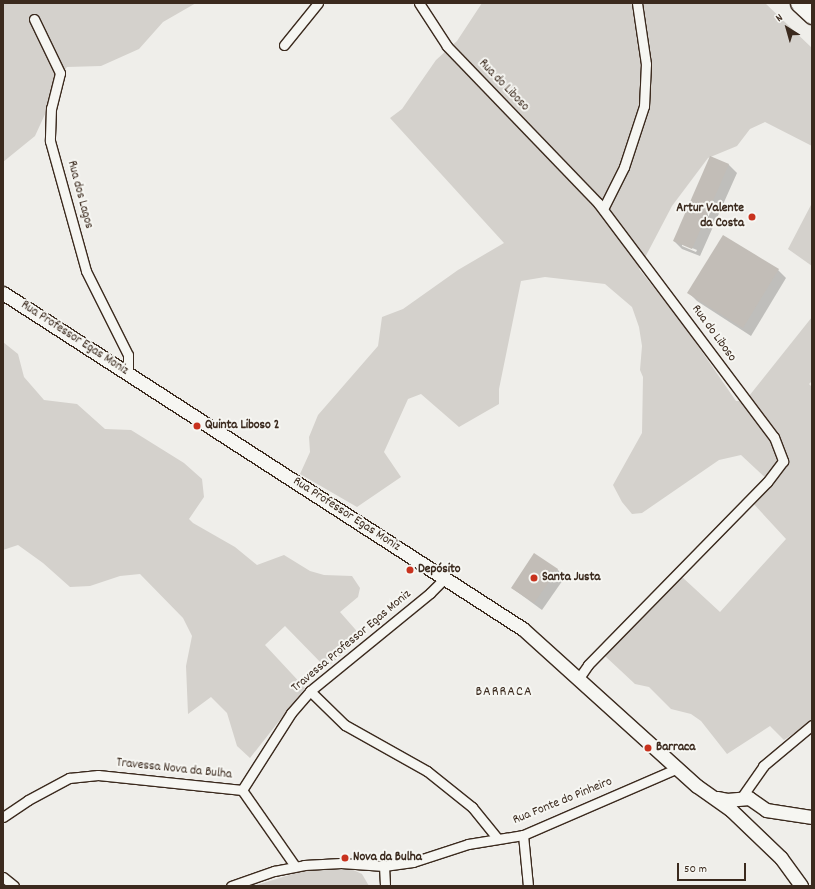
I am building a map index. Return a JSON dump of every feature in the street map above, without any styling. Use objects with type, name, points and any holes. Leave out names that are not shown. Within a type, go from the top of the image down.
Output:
[{"type":"highway","points":[[799,3],[812,15]]},
{"type":"main road","name":"Rua Professor Egas Moniz","points":[[3,293],[523,629],[706,793],[737,817],[758,836],[781,858],[798,885]]},
{"type":"main road","name":"Rua Professor Egas Moniz","points":[[706,793],[727,800],[741,798]]},
{"type":"main road","points":[[773,812],[754,817],[747,821],[737,817],[735,803],[741,798],[749,798],[761,808],[773,812],[812,817]]},
{"type":"main road","points":[[755,803],[757,810],[753,825],[758,836]]},
{"type":"street","points":[[284,45],[318,3]]},
{"type":"street","name":"Rua do Liboso","points":[[419,3],[447,46],[603,209],[774,437],[783,461],[767,482],[588,665],[579,678]]},
{"type":"street","points":[[603,209],[624,167],[644,106],[646,64],[637,3]]},
{"type":"street","name":"Rua dos Lagos","points":[[34,19],[60,73],[51,108],[50,141],[86,271],[128,355],[128,374]]},
{"type":"street","name":"Travessa Professor Egas Moniz","points":[[242,790],[291,713],[310,691],[430,593],[445,578]]},
{"type":"street","points":[[310,691],[345,725],[427,771],[472,808],[498,839]]},
{"type":"street","points":[[741,798],[763,766],[812,725]]},
{"type":"street","name":"Rua Fonte do Pinheiro","points":[[384,866],[413,862],[468,844],[523,835],[678,768]]},
{"type":"street","name":"Travessa Nova da Bulha","points":[[3,817],[28,800],[69,778],[98,775],[242,790],[295,866]]},
{"type":"street","points":[[752,782],[755,803]]},
{"type":"street","points":[[523,835],[528,886]]},
{"type":"street","points":[[231,886],[274,870],[295,866],[341,863],[384,866],[385,886]]},
{"type":"street","points":[[3,877],[14,886]]},
{"type":"shaded area","points":[[3,3],[196,3],[163,22],[139,49],[101,66],[67,67],[53,83],[46,112],[35,136],[3,162]]},
{"type":"shaded area","points":[[482,3],[765,3],[812,48],[812,146],[765,122],[750,129],[737,146],[708,158],[672,206],[639,269],[680,320],[736,401],[745,401],[812,317],[812,381],[809,384],[812,387],[812,721],[784,740],[770,726],[727,754],[701,721],[691,714],[671,709],[649,687],[635,684],[605,656],[681,576],[720,612],[786,539],[751,501],[771,483],[741,455],[719,460],[642,513],[632,514],[622,502],[613,485],[642,433],[643,377],[640,370],[642,346],[639,327],[632,307],[605,284],[545,277],[521,281],[499,389],[499,404],[459,427],[421,394],[408,399],[384,452],[401,477],[357,507],[300,474],[310,452],[309,437],[318,415],[378,346],[382,317],[403,309],[458,270],[504,243],[390,118],[402,109],[436,60],[457,41]]},
{"type":"shaded area","points":[[812,203],[812,266],[788,249]]},
{"type":"shaded area","points":[[3,342],[18,354],[24,377],[44,400],[77,404],[105,429],[131,430],[184,463],[202,479],[204,497],[189,519],[193,523],[235,547],[257,565],[284,555],[310,571],[324,575],[352,576],[360,588],[358,597],[340,612],[362,637],[326,668],[285,626],[265,645],[305,688],[250,758],[237,746],[227,713],[211,697],[188,714],[186,666],[192,636],[183,618],[140,574],[120,576],[90,586],[70,587],[43,563],[18,545],[3,550]]},
{"type":"shaded area","points":[[327,867],[349,868],[362,874],[369,886],[253,886],[306,870]]},
{"type":"building","points":[[710,156],[729,164],[692,249],[673,241]]},
{"type":"building","points":[[723,235],[779,269],[743,328],[687,293]]},
{"type":"building","name":"Santa Justa","points":[[534,553],[558,569],[534,603],[511,588]]},
{"type":"place","name":"Artur Valente da Costa","points":[[752,217]]},
{"type":"place","name":"Quinta Liboso 2","points":[[197,426]]},
{"type":"place","name":"Depósito","points":[[410,570]]},
{"type":"place","name":"Santa Justa","points":[[534,578]]},
{"type":"place","name":"Barraca","points":[[648,748]]},
{"type":"place","name":"Nova da Bulha","points":[[345,858]]},
{"type":"district","name":"BARRACA","points":[[504,692]]}]
